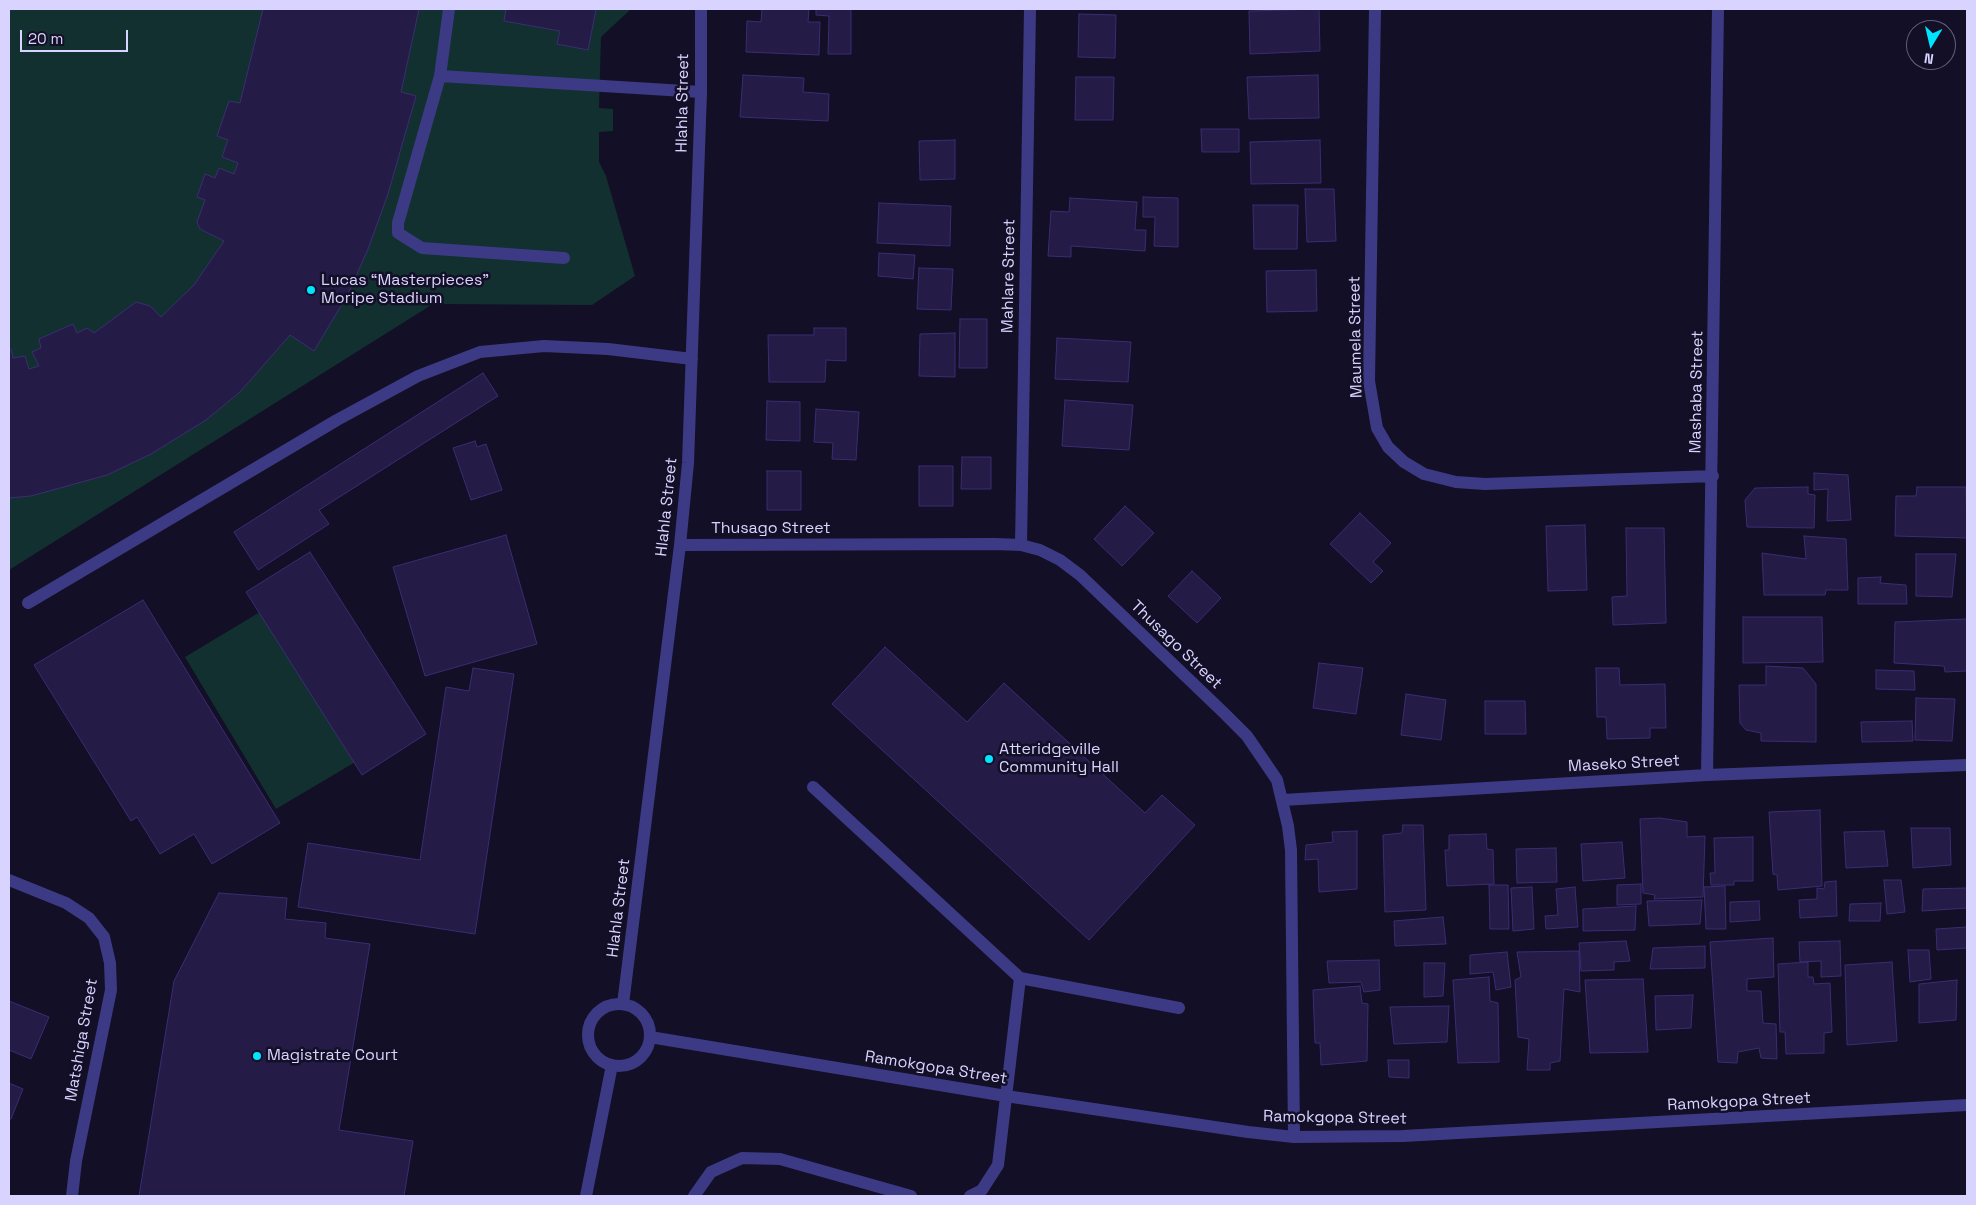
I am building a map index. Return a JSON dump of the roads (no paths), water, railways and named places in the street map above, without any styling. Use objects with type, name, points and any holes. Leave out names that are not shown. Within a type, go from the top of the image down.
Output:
[{"type":"street","points":[[449,9],[440,76],[398,223],[398,233],[422,248],[564,258]]},
{"type":"street","name":"Hlahla Street","points":[[624,1004],[680,545],[688,463],[701,92],[701,9]]},
{"type":"street","name":"Mahlare Street","points":[[1021,545],[1030,9]]},
{"type":"street","name":"Maumela Street","points":[[1375,9],[1369,381],[1377,428],[1388,447],[1404,462],[1424,474],[1456,482],[1486,484],[1713,476]]},
{"type":"street","name":"Mashaba Street","points":[[1707,776],[1713,476],[1718,9]]},
{"type":"street","points":[[440,76],[701,92]]},
{"type":"street","points":[[28,603],[337,420],[418,376],[480,352],[544,346],[608,349],[692,359]]},
{"type":"street","name":"Thusago Street","points":[[680,545],[1021,545],[1040,550],[1060,560],[1080,575],[1248,736],[1277,780],[1283,800],[1291,850],[1294,1137]]},
{"type":"street","name":"Maseko Street","points":[[1283,800],[1707,776],[1967,765]]},
{"type":"street","points":[[813,787],[1020,978],[1179,1008]]},
{"type":"street","name":"Matshiga Street","points":[[9,880],[66,903],[88,918],[104,936],[110,963],[110,990],[72,1196]]},
{"type":"street","points":[[970,1196],[982,1190],[998,1165],[1020,978]]},
{"type":"street","points":[[612,1004],[624,1004],[637,1010],[643,1016],[647,1022],[650,1037],[644,1054],[621,1066],[612,1065],[594,1054],[588,1034],[595,1015],[603,1008],[612,1004]]},
{"type":"street","name":"Ramokgopa Street","points":[[650,1037],[1006,1096],[1248,1132],[1294,1137],[1403,1136],[1967,1106]]},
{"type":"street","points":[[586,1196],[612,1065]]},
{"type":"street","points":[[694,1196],[711,1172],[742,1158],[780,1159],[911,1196]]},
{"type":"place","name":"Lucas “Masterpieces” Moripe Stadium","points":[[311,290]]},
{"type":"place","name":"Atteridgeville Community Hall","points":[[989,759]]},
{"type":"place","name":"Magistrate Court","points":[[257,1056]]}]
